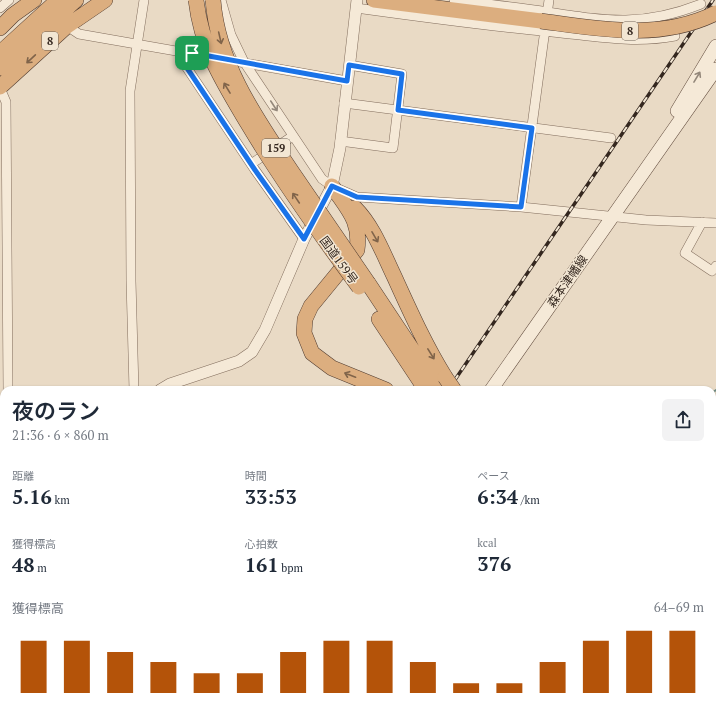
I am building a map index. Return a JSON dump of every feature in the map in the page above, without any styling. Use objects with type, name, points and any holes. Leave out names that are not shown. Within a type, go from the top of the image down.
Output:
[{"type":"highway","points":[[0,28],[7,12],[27,0]]},
{"type":"highway","points":[[7,12],[34,0]]},
{"type":"highway","name":"8","points":[[0,53],[58,0]]},
{"type":"highway","name":"8","points":[[0,68],[76,0]]},
{"type":"highway","name":"8","points":[[0,88],[67,26],[105,0]]},
{"type":"highway","name":"国道159号","points":[[196,0],[208,51],[220,77],[263,150],[309,218],[363,285],[437,386]]},
{"type":"highway","name":"国道159号","points":[[213,0],[222,45],[231,71],[250,108],[363,285]]},
{"type":"highway","name":"8","points":[[374,0],[603,29],[648,31],[680,26],[716,13]]},
{"type":"highway","points":[[332,186],[356,223],[358,238],[356,250],[311,306],[305,319],[304,333],[312,353],[332,368],[376,386]]},
{"type":"highway","name":"159","points":[[332,186],[362,215],[380,246],[427,348],[437,386]]},
{"type":"main road","name":"森本津幡線","points":[[644,172],[645,166],[716,46]]},
{"type":"main road","name":"森本津幡線","points":[[494,386],[716,69]]},
{"type":"street","points":[[7,12],[9,0]]},
{"type":"street","points":[[134,386],[131,281],[130,91],[144,0]]},
{"type":"street","points":[[221,0],[231,35],[244,62],[322,179],[332,186],[357,197],[521,207],[646,220],[716,223]]},
{"type":"street","points":[[454,0],[489,7],[544,22],[624,40],[675,36]]},
{"type":"street","points":[[521,207],[544,22],[549,0]]},
{"type":"street","points":[[167,386],[238,361],[252,352],[265,330],[304,239],[332,186],[340,141],[357,4],[486,22],[544,22],[635,21],[662,17],[701,4]]},
{"type":"street","points":[[662,17],[663,38]]},
{"type":"street","points":[[67,26],[79,34],[185,54],[192,53],[347,81]]},
{"type":"street","points":[[185,54],[183,62],[251,164],[304,239]]},
{"type":"street","points":[[340,141],[393,148],[398,110],[402,74],[349,65]]},
{"type":"street","points":[[0,88],[6,102],[8,386]]},
{"type":"street","points":[[344,103],[611,138]]},
{"type":"street","points":[[251,164],[293,136]]},
{"type":"street","points":[[702,222],[685,253],[712,271],[716,266]]},
{"type":"railway","points":[[451,386],[713,0]]},
{"type":"route","points":[[192,53],[347,81],[349,65],[402,74],[398,110],[532,128],[521,207],[357,197],[332,186],[304,239],[286,216],[183,62],[185,54],[192,53]]}]
